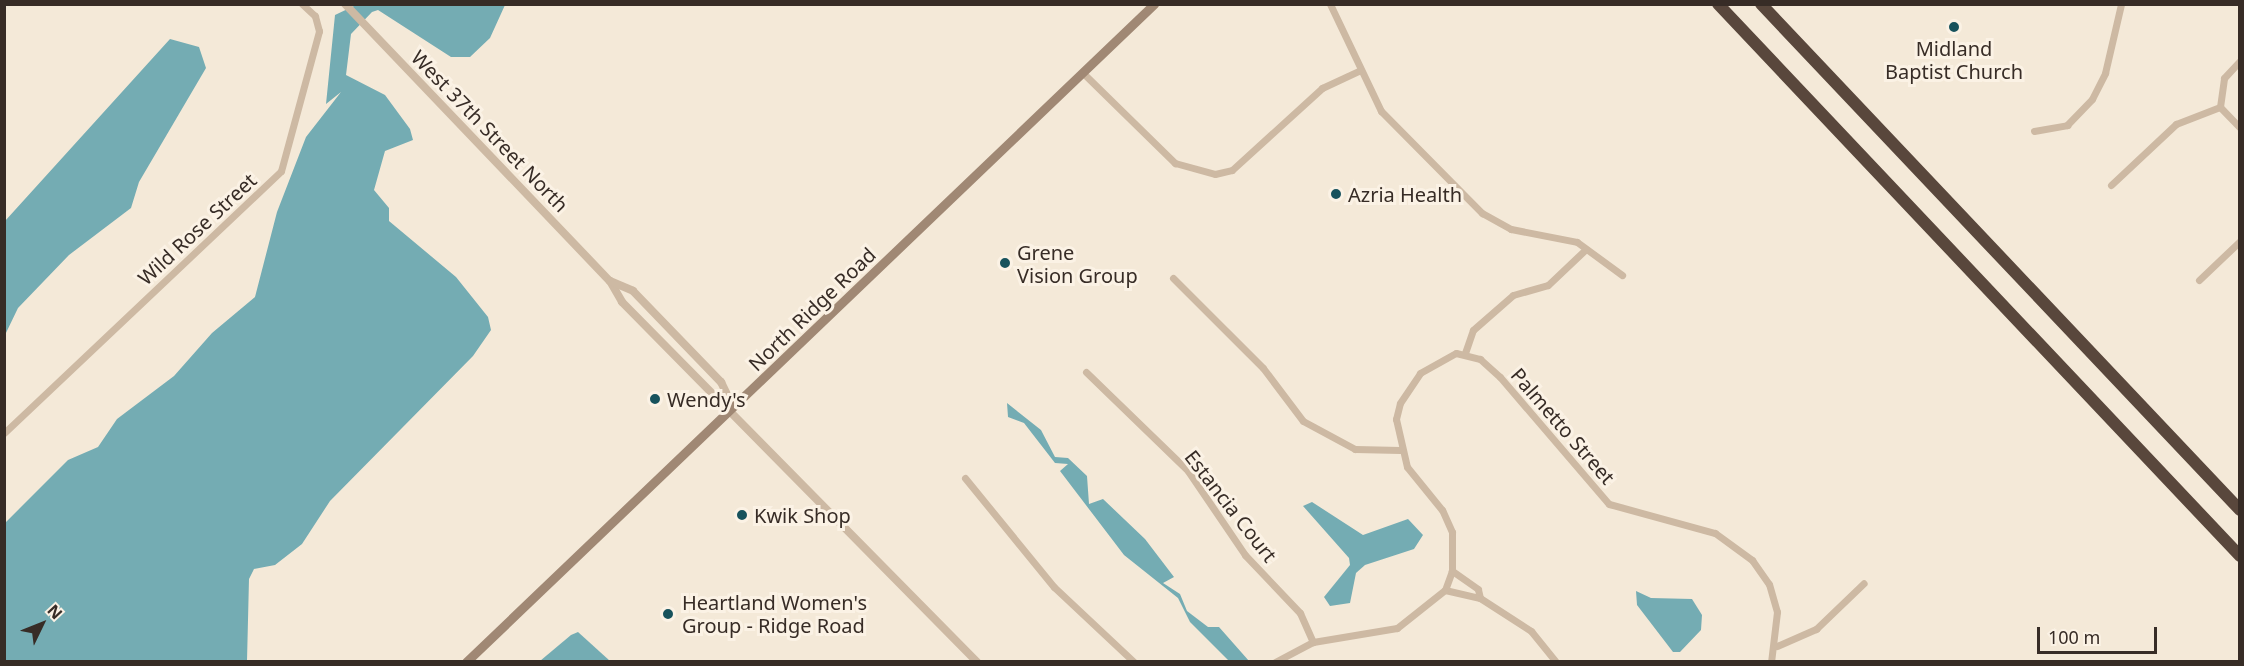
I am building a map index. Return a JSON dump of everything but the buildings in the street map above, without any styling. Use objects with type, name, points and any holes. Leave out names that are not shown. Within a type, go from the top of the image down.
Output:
[{"type":"highway","points":[[1713,4],[1768,56]]},
{"type":"highway","points":[[1718,4],[2240,556]]},
{"type":"highway","points":[[1761,4],[2240,510]]},
{"type":"highway","points":[[1766,4],[1815,61]]},
{"type":"main road","name":"North Ridge Road","points":[[466,662],[734,409],[1154,4]]},
{"type":"street","name":"Wild Rose Street","points":[[4,433],[281,171],[319,31],[315,16],[302,4]]},
{"type":"street","name":"West 37th Street North","points":[[345,4],[610,281],[622,302],[702,386],[734,409],[977,662]]},
{"type":"street","points":[[1330,4],[1358,71],[1381,111],[1482,213],[1511,229],[1561,238],[1586,249],[1622,275]]},
{"type":"street","points":[[2034,131],[2067,125],[2092,99],[2105,73],[2121,4]]},
{"type":"street","points":[[2220,107],[2224,78],[2240,61]]},
{"type":"street","points":[[1083,73],[1175,163],[1202,172],[1232,170],[1322,88],[1358,71]]},
{"type":"street","points":[[2220,107],[2240,128]]},
{"type":"street","points":[[2111,184],[2176,124],[2220,107]]},
{"type":"street","points":[[2199,280],[2240,241]]},
{"type":"street","points":[[1275,662],[1313,642],[1397,628],[1445,590],[1452,572],[1452,532],[1400,450],[1396,419],[1408,387],[1431,363],[1465,353],[1473,330],[1513,295],[1548,285],[1586,249]]},
{"type":"street","points":[[1173,279],[1263,368],[1303,421],[1354,449],[1400,450]]},
{"type":"street","name":"West 37th Street North","points":[[610,281],[640,298],[721,382],[734,409]]},
{"type":"street","name":"Palmetto Street","points":[[1465,353],[1500,377],[1609,504],[1715,533],[1742,550],[1762,573],[1774,599],[1777,646]]},
{"type":"street","name":"Estancia Court","points":[[1086,372],[1188,471],[1245,555],[1300,612],[1313,642]]},
{"type":"street","points":[[965,478],[1054,587],[1134,662]]},
{"type":"street","points":[[1452,572],[1478,589],[1480,598]]},
{"type":"street","points":[[1771,662],[1777,646],[1816,629],[1864,583]]},
{"type":"street","points":[[1445,590],[1480,598],[1531,631],[1556,662]]},
{"type":"water","points":[[356,5],[505,5],[490,38],[470,57],[451,57],[378,10],[372,12],[351,34],[346,75],[385,95],[410,129],[413,140],[385,151],[374,190],[389,208],[389,221],[456,277],[488,317],[491,330],[473,356],[330,501],[302,544],[275,565],[254,569],[249,579],[247,661],[5,662],[5,523],[68,460],[98,447],[117,419],[174,376],[212,333],[255,297],[277,212],[306,137],[341,92],[326,104],[335,15]]},
{"type":"water","points":[[170,39],[199,47],[206,68],[139,182],[131,208],[69,255],[18,308],[5,335],[5,221]]},
{"type":"water","points":[[1007,403],[1041,430],[1055,457],[1068,458],[1087,476],[1089,504],[1103,499],[1145,539],[1174,577],[1163,583],[1180,594],[1187,611],[1208,627],[1219,627],[1249,661],[1229,661],[1190,622],[1178,598],[1124,555],[1060,471],[1068,464],[1055,463],[1024,423],[1008,417]]},
{"type":"water","points":[[1312,502],[1363,535],[1408,519],[1423,535],[1414,549],[1365,565],[1356,573],[1350,603],[1330,606],[1324,597],[1350,565],[1349,558],[1303,506]]},
{"type":"water","points":[[1636,591],[1651,598],[1692,599],[1702,615],[1701,630],[1680,652],[1673,652],[1637,605]]},
{"type":"water","points":[[578,632],[610,661],[540,661],[571,635]]},
{"type":"place","name":"Midland Baptist Church","points":[[1954,27]]},
{"type":"place","name":"Azria Health","points":[[1336,194]]},
{"type":"place","name":"Grene Vision Group","points":[[1005,263]]},
{"type":"place","name":"Wendy's","points":[[655,399]]},
{"type":"place","name":"Kwik Shop","points":[[742,515]]},
{"type":"place","name":"Heartland Women's Group - Ridge Road","points":[[668,614]]}]
